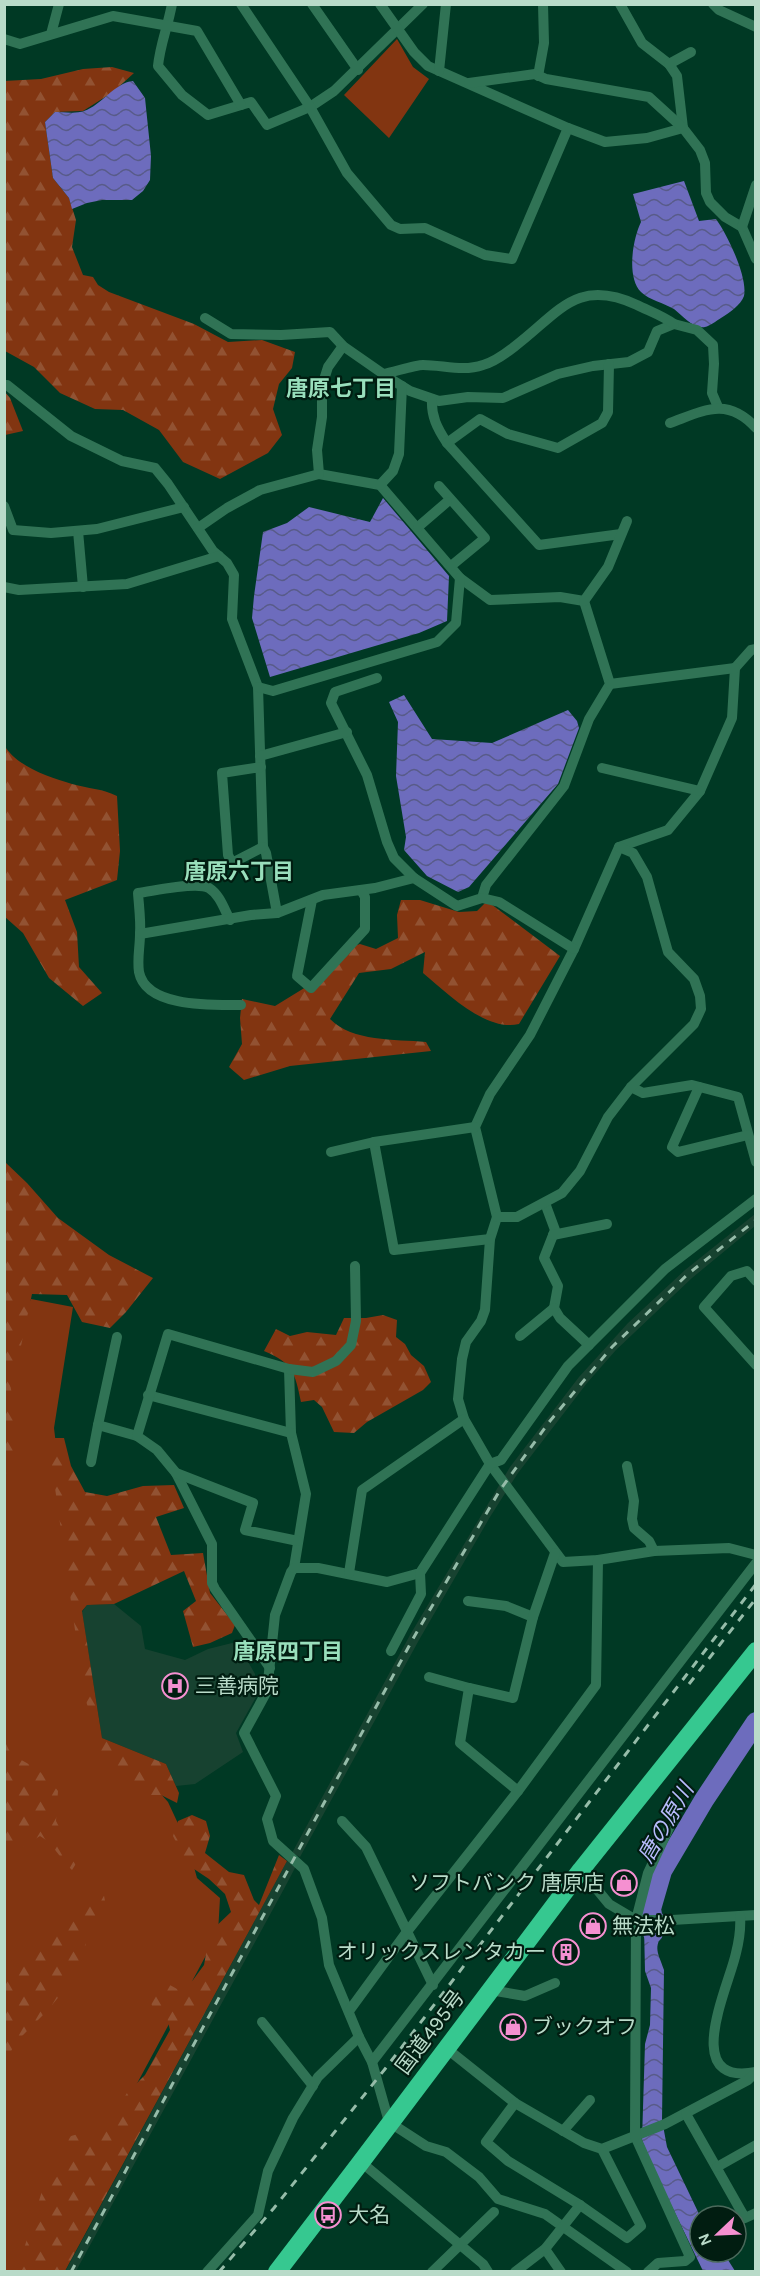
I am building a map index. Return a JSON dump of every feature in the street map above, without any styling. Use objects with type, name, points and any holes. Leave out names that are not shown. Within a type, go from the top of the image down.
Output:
[{"type":"highway","name":"国道495号","points":[[277,2271],[581,1870],[756,1651]]},
{"type":"street","points":[[51,34],[59,4]]},
{"type":"street","points":[[172,4],[168,26],[159,50],[158,66],[182,95],[208,115],[251,102],[267,125],[310,107],[334,91],[398,31],[423,4]]},
{"type":"street","points":[[241,4],[310,107],[347,173],[392,225],[400,229],[425,228],[485,255],[512,259],[568,128]]},
{"type":"street","points":[[312,4],[358,70]]},
{"type":"street","points":[[380,4],[414,52],[428,66],[568,128],[605,142],[647,138],[683,128]]},
{"type":"street","points":[[439,71],[446,4]]},
{"type":"street","points":[[538,76],[544,43],[543,4]]},
{"type":"street","points":[[620,4],[642,43],[669,64],[677,76],[683,128]]},
{"type":"street","points":[[713,4],[719,10],[756,27]]},
{"type":"street","points":[[4,39],[20,44],[114,10],[168,26],[197,31],[241,105]]},
{"type":"street","points":[[669,64],[691,52]]},
{"type":"street","points":[[469,83],[535,74],[649,97],[683,128],[700,150],[705,163],[706,193],[710,202],[725,217],[742,227],[756,259]]},
{"type":"street","points":[[742,227],[756,185]]},
{"type":"street","points":[[383,374],[420,365],[464,369],[483,366],[501,356],[545,323],[558,309],[574,299],[594,294],[621,298],[674,324],[697,330],[713,345],[712,393],[718,407]]},
{"type":"street","points":[[205,318],[231,334],[281,335],[330,332],[344,346],[383,374],[402,386],[439,401],[468,397],[503,398],[558,374],[629,362],[648,352],[657,331],[674,324]]},
{"type":"street","points":[[319,474],[317,450],[322,417],[322,386],[328,367],[344,346]]},
{"type":"street","points":[[447,443],[480,419],[508,434],[558,448],[602,423],[608,412],[609,364]]},
{"type":"street","points":[[7,385],[71,436],[122,461],[155,468],[234,575],[232,619],[258,687],[263,847],[277,913]]},
{"type":"street","points":[[380,485],[393,471],[399,454],[402,386]]},
{"type":"street","points":[[432,399],[431,411],[437,428],[447,443],[539,546],[621,534]]},
{"type":"street","points":[[670,423],[718,407],[731,410],[756,428]]},
{"type":"street","points":[[198,528],[227,508],[260,490],[319,474],[380,485],[460,578],[490,600],[560,597],[584,601]]},
{"type":"street","points":[[439,486],[485,538],[451,566]]},
{"type":"street","points":[[418,527],[447,502]]},
{"type":"street","points":[[4,506],[13,530],[51,533],[97,529],[184,507]]},
{"type":"street","points":[[584,601],[608,567],[627,521]]},
{"type":"street","points":[[78,531],[83,587]]},
{"type":"street","points":[[4,586],[19,590],[127,584],[219,556]]},
{"type":"street","points":[[258,687],[273,691],[437,642],[456,623],[460,578]]},
{"type":"street","points":[[482,898],[486,885],[564,786],[590,719],[610,684],[584,601]]},
{"type":"street","points":[[756,649],[751,650],[735,668],[732,718],[700,791],[668,830],[619,847],[574,949],[530,1035],[490,1094],[475,1127],[497,1217],[490,1239],[485,1310],[482,1321],[466,1342],[458,1398],[464,1419],[490,1464],[563,1562],[598,1560],[654,1551],[729,1548],[756,1555]]},
{"type":"street","points":[[610,684],[735,668]]},
{"type":"street","points":[[377,678],[335,692],[332,703],[367,775],[394,858],[414,878],[457,906],[482,898],[499,902],[574,949]]},
{"type":"street","points":[[263,847],[232,863],[228,855],[222,773],[347,732]]},
{"type":"street","points":[[602,768],[700,791]]},
{"type":"street","points":[[497,1217],[517,1217],[561,1193],[580,1171],[609,1117],[631,1087],[694,1024],[701,1009],[700,996],[694,979],[668,952],[647,877],[633,853],[619,847]]},
{"type":"street","points":[[140,934],[277,913],[323,896],[414,878]]},
{"type":"street","points":[[230,920],[219,898],[208,888],[197,885],[138,893],[140,972],[144,984],[153,993],[196,1004],[242,1005]]},
{"type":"street","points":[[312,900],[297,976],[311,988],[364,929],[362,890]]},
{"type":"street","points":[[631,1087],[643,1093],[692,1086],[738,1097],[756,1162]]},
{"type":"street","points":[[699,1087],[672,1147],[678,1152],[748,1135]]},
{"type":"street","points":[[330,1152],[374,1142],[475,1127]]},
{"type":"street","points":[[374,1142],[393,1250],[490,1239]]},
{"type":"street","points":[[391,1651],[421,1594],[420,1573],[490,1464],[501,1460],[568,1366],[665,1269],[756,1199]]},
{"type":"street","points":[[520,1336],[554,1308],[558,1286],[544,1258],[555,1230],[545,1203]]},
{"type":"street","points":[[553,1234],[607,1224]]},
{"type":"street","points":[[137,1436],[168,1334],[289,1369],[313,1372],[336,1361],[351,1345],[356,1321],[355,1266]]},
{"type":"street","points":[[756,1281],[747,1271],[731,1276],[704,1306],[756,1365]]},
{"type":"street","points":[[554,1308],[560,1318],[589,1345]]},
{"type":"street","points":[[91,1462],[117,1337]]},
{"type":"street","points":[[289,1369],[291,1433],[306,1494],[294,1568],[275,1615],[267,1691],[244,1733],[276,1796],[267,1819],[273,1841],[304,1869],[322,1918],[329,1965],[372,2062],[389,2122],[426,2146],[446,2152],[479,2177],[498,2199],[545,2214],[627,2271]]},
{"type":"street","points":[[148,1395],[291,1433]]},
{"type":"street","points":[[349,1573],[362,1490],[464,1419]]},
{"type":"street","points":[[98,1425],[137,1436],[157,1450],[176,1473],[212,1545],[212,1583],[270,1668]]},
{"type":"street","points":[[627,1466],[634,1501],[632,1520],[634,1528],[650,1541],[654,1551]]},
{"type":"street","points":[[176,1473],[253,1503],[245,1530],[298,1541]]},
{"type":"street","points":[[429,1677],[513,1698],[533,1617],[555,1553]]},
{"type":"street","points":[[349,2011],[406,1932],[518,1791],[596,1685],[598,1560]]},
{"type":"street","points":[[372,2062],[756,1563]]},
{"type":"street","points":[[294,1568],[318,1568],[387,1582],[420,1573]]},
{"type":"street","points":[[468,1601],[506,1606],[533,1617]]},
{"type":"street","points":[[469,1688],[460,1743],[518,1791]]},
{"type":"street","points":[[342,1821],[366,1847],[433,1985]]},
{"type":"street","points":[[648,2271],[658,2263],[685,2261],[690,2257],[638,2135],[636,1920],[648,1873],[669,1828]]},
{"type":"street","points":[[581,1870],[609,1904],[636,1920],[756,1915]]},
{"type":"street","points":[[740,1916],[737,1952],[712,2031],[712,2046],[716,2059],[725,2068],[741,2074],[756,2072]]},
{"type":"street","points":[[490,1990],[525,1996],[555,1983]]},
{"type":"street","points":[[262,2022],[313,2086]]},
{"type":"street","points":[[207,2271],[258,2215],[268,2171],[293,2118],[318,2076],[359,2037]]},
{"type":"street","points":[[446,2048],[515,2103],[584,2143],[602,2149],[686,2114],[748,2080],[756,2072]]},
{"type":"street","points":[[563,2131],[590,2100]]},
{"type":"street","points":[[515,2103],[486,2142],[508,2161],[580,2205],[627,2238],[641,2226],[602,2149]]},
{"type":"street","points":[[686,2114],[745,2218],[756,2213]]},
{"type":"street","points":[[717,2167],[756,2145]]},
{"type":"street","points":[[361,2162],[483,2264],[488,2271]]},
{"type":"street","points":[[515,2271],[545,2249],[580,2205]]},
{"type":"street","points":[[432,2271],[494,2212]]},
{"type":"street","points":[[545,2249],[561,2271]]},
{"type":"shaded area","points":[[755,1214],[755,1226],[692,1278],[616,1350],[587,1383],[518,1473],[419,1640],[300,1857],[292,1853],[410,1635],[510,1467],[579,1377],[628,1323],[685,1270]]},
{"type":"shaded area","name":"三善病院","points":[[114,1604],[141,1626],[145,1649],[185,1660],[208,1649],[232,1643],[238,1644],[255,1674],[256,1697],[236,1733],[243,1752],[195,1784],[176,1786],[166,1764],[102,1738],[82,1612],[87,1605]]},
{"type":"shaded area","points":[[287,1861],[296,1866],[285,1887],[76,2271],[65,2272]]},
{"type":"green space","points":[[397,39],[413,67],[429,79],[389,138],[344,95]]},
{"type":"green space","points":[[112,67],[134,73],[113,92],[83,111],[55,112],[45,122],[53,178],[69,198],[76,220],[72,247],[83,275],[93,277],[98,285],[109,292],[194,324],[228,342],[262,340],[295,352],[292,368],[279,384],[273,409],[282,435],[268,453],[220,479],[183,462],[159,430],[123,410],[95,409],[60,393],[34,367],[5,351],[4,81],[41,79],[83,69]]},
{"type":"green space","points":[[4,391],[10,398],[23,431],[5,435]]},
{"type":"green space","points":[[4,745],[17,759],[34,770],[78,786],[106,791],[117,796],[120,851],[117,880],[65,900],[77,932],[79,967],[102,993],[83,1006],[49,978],[23,933],[5,917]]},
{"type":"green space","points":[[401,900],[420,900],[459,912],[477,911],[487,901],[560,956],[519,1024],[506,1025],[493,1022],[480,1017],[455,1000],[423,973],[425,952],[391,969],[359,973],[330,1019],[350,1032],[362,1036],[426,1042],[431,1051],[290,1066],[244,1080],[229,1067],[242,1044],[240,1018],[242,999],[275,1006],[332,971],[339,951],[360,944],[376,949],[398,938],[397,915]]},
{"type":"green space","points":[[5,1162],[58,1218],[109,1255],[153,1278],[110,1328],[82,1322],[67,1295],[32,1294],[18,1360],[8,1374],[13,1399],[15,1439],[5,1476]]},
{"type":"green space","points":[[31,1299],[73,1307],[54,1428],[64,1511],[99,1740],[168,1802],[188,1845],[197,1878],[220,1898],[218,1933],[105,2143],[28,2271],[5,2271],[4,1358]]},
{"type":"green space","points":[[383,1315],[397,1320],[396,1337],[424,1366],[431,1382],[423,1390],[367,1422],[354,1433],[334,1432],[322,1407],[314,1400],[301,1402],[297,1383],[287,1365],[264,1351],[276,1329],[290,1336],[307,1332],[336,1335],[344,1318]]},
{"type":"green space","points":[[48,1438],[64,1438],[71,1466],[85,1492],[107,1496],[143,1486],[174,1485],[184,1508],[156,1517],[171,1555],[203,1553],[210,1593],[235,1625],[232,1633],[210,1643],[193,1647],[183,1611],[196,1601],[184,1571],[114,1604],[87,1605],[82,1611],[102,1738],[166,1764],[179,1793],[177,1803],[161,1795],[140,1795],[129,1790],[106,1769],[84,1694]]},
{"type":"green space","points":[[4,1740],[12,1756],[38,1770],[58,1791],[56,1821],[77,1862],[72,1870],[40,1836],[5,1858]]},
{"type":"green space","points":[[192,1815],[206,1821],[210,1836],[205,1853],[229,1872],[244,1875],[254,1900],[259,1905],[279,1855],[287,1861],[65,2271],[17,2271],[43,2188],[70,2166],[68,2137],[108,2130],[127,2093],[145,2075],[170,2030],[166,2014],[154,2011],[151,2003],[156,1988],[168,1984],[179,1990],[193,1980],[204,1965],[210,1932],[231,1912],[225,1894],[209,1879],[188,1865],[173,1836],[178,1821]]},
{"type":"green space","points":[[102,1885],[105,1901],[86,1938],[84,1967],[46,2012],[14,2044],[5,2067],[4,1976],[92,1889]]},
{"type":"water","points":[[133,81],[145,98],[151,156],[150,180],[143,191],[132,200],[102,200],[72,209],[69,198],[53,178],[45,122],[55,112],[84,111],[120,86]]},
{"type":"water","points":[[684,181],[699,221],[716,219],[736,256],[743,278],[744,296],[738,306],[705,327],[692,324],[674,309],[644,295],[636,285],[632,267],[634,247],[641,222],[633,194]]},
{"type":"water","points":[[383,498],[449,576],[447,621],[419,633],[270,677],[252,618],[263,532],[287,523],[309,507],[370,522]]},
{"type":"water","points":[[404,695],[432,739],[492,743],[568,710],[577,721],[579,728],[558,784],[469,887],[458,892],[427,876],[404,850],[406,837],[396,776],[398,722],[389,702]]},
{"type":"water","points":[[651,1909],[663,1914],[665,1929],[657,1950],[664,1970],[662,2120],[667,2147],[694,2204],[688,2204],[688,2240],[642,2140],[645,2044],[650,2025],[651,1988],[645,1971],[642,1914]]},
{"type":"water","points":[[700,2264],[731,2264],[735,2271],[703,2271]]},
{"type":"waterway","name":"唐の原川","points":[[653,1933],[651,1909],[662,1871],[704,1800],[756,1722]]},
{"type":"railway","points":[[71,2272],[414,1637],[500,1490],[550,1421],[612,1347],[688,1274],[756,1220]]},
{"type":"railway","points":[[219,2272],[274,2208],[385,2069],[756,1584]]},
{"type":"railway","points":[[689,1684],[754,1601]]},
{"type":"place","name":"三善病院","points":[[175,1686]]},
{"type":"place","name":"ソフトバンク 唐原店","points":[[624,1883]]},
{"type":"place","name":"無法松","points":[[593,1926]]},
{"type":"place","name":"オリックスレンタカー","points":[[566,1952]]},
{"type":"place","name":"ブックオフ","points":[[513,2027]]},
{"type":"place","name":"大名","points":[[328,2215]]},
{"type":"district","name":"唐原七丁目","points":[[341,389]]},
{"type":"district","name":"唐原六丁目","points":[[239,872]]},
{"type":"district","name":"唐原四丁目","points":[[288,1652]]}]
